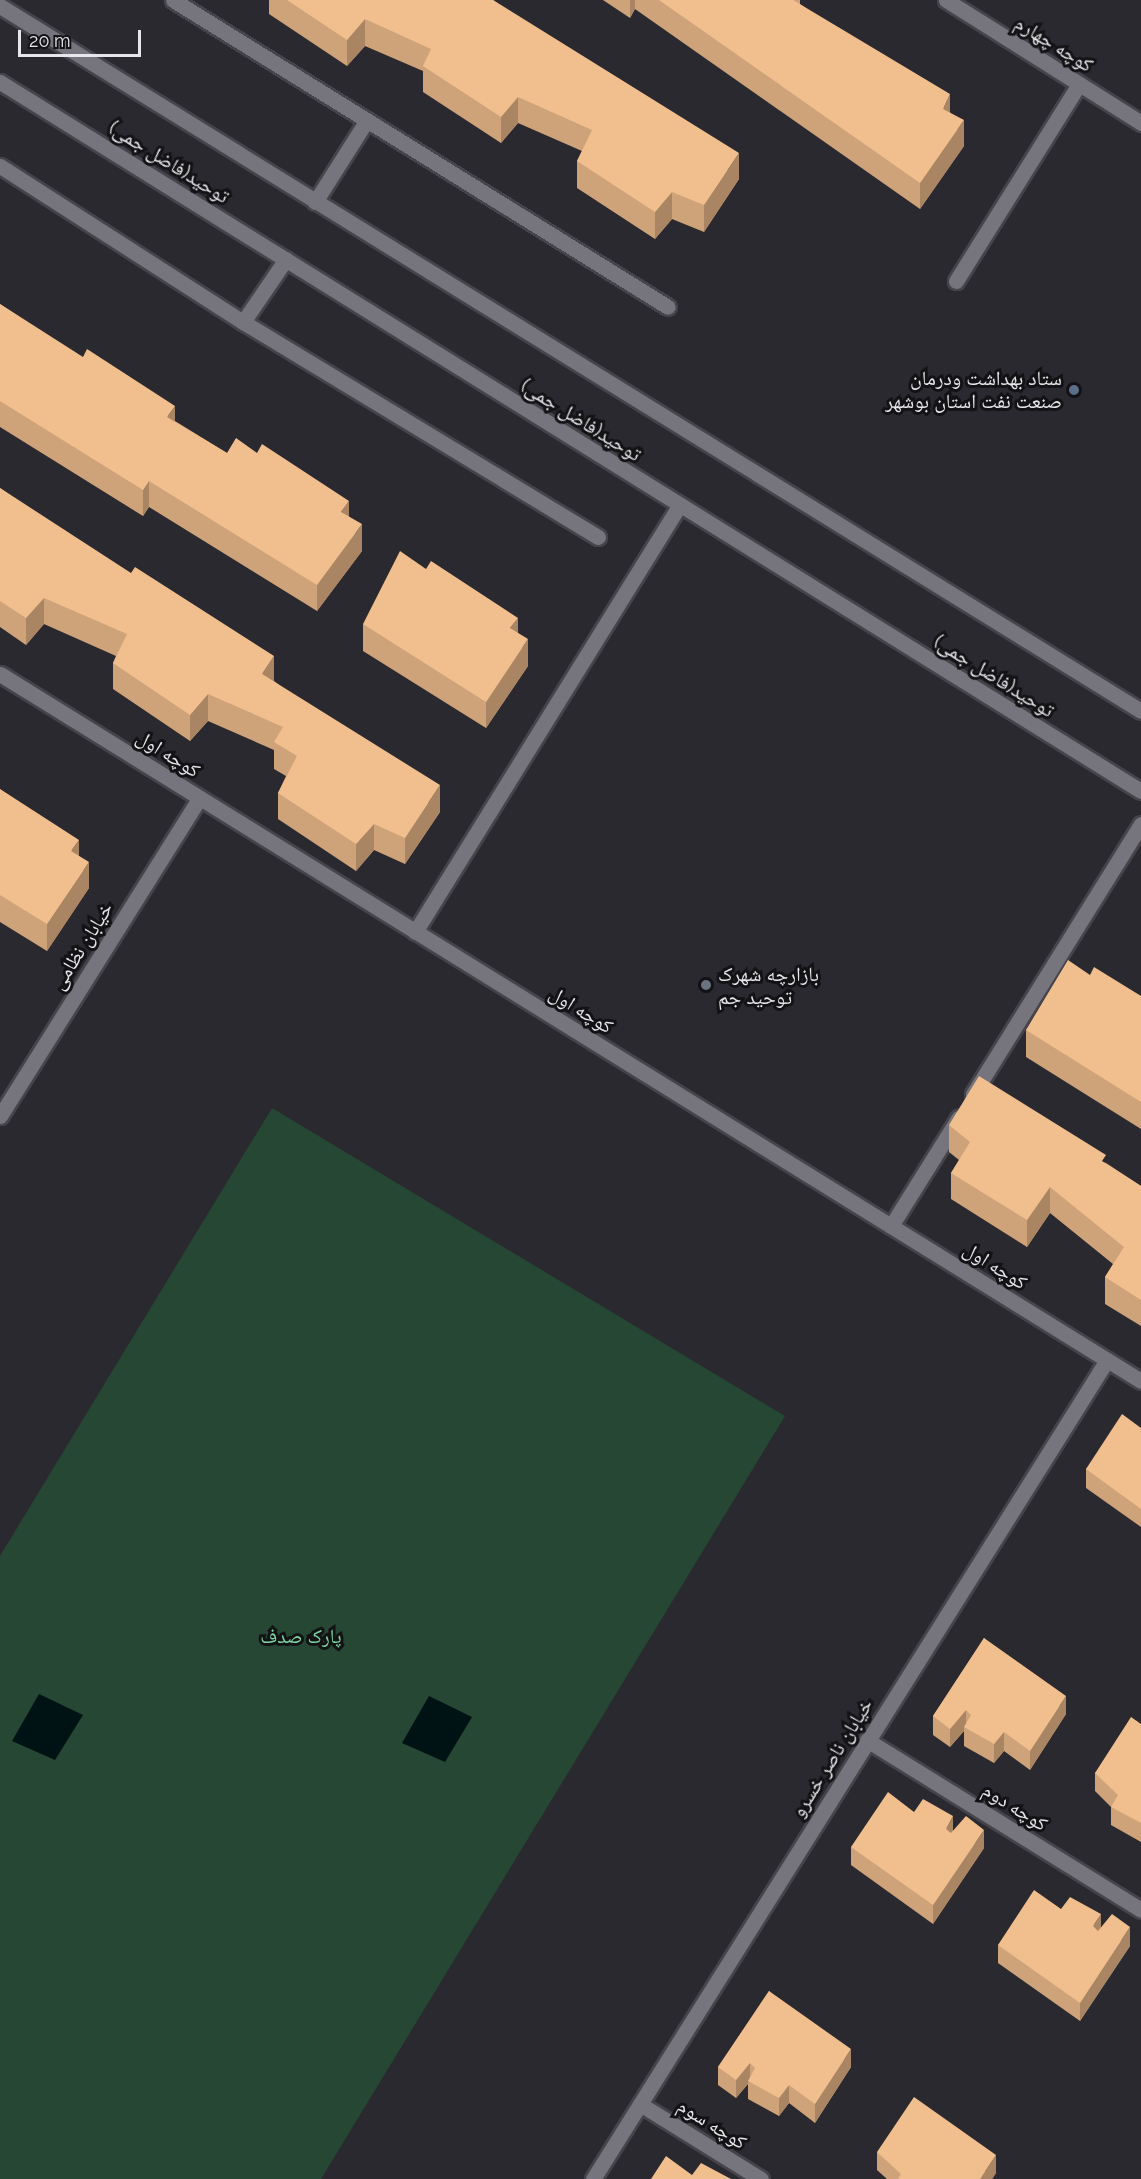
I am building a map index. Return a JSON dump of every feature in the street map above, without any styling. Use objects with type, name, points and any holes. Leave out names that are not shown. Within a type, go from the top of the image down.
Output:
[{"type":"street","points":[[173,0],[668,307]]},
{"type":"street","name":"کوچه چهارم","points":[[946,0],[1141,123]]},
{"type":"street","points":[[0,6],[1141,711]]},
{"type":"street","name":"توحید(فاضل جمی)","points":[[0,82],[1141,791]]},
{"type":"street","points":[[956,281],[1079,84]]},
{"type":"street","points":[[315,202],[367,120]]},
{"type":"street","points":[[0,166],[243,322],[598,537]]},
{"type":"street","points":[[243,322],[286,259]]},
{"type":"street","points":[[415,932],[679,506]]},
{"type":"street","name":"کوچه اول","points":[[0,674],[1141,1381]]},
{"type":"street","name":"خیابان نظامی","points":[[0,1116],[200,799]]},
{"type":"street","points":[[891,1226],[1141,824]]},
{"type":"street","name":"خیابان ناصر خسرو","points":[[593,2179],[1107,1359]]},
{"type":"street","name":"کوچه دوم","points":[[867,1740],[1141,1910]]},
{"type":"street","name":"کوچه سوم","points":[[640,2104],[761,2179]]},
{"type":"green space","name":"پارک صدف","points":[[272,1108],[785,1416],[321,2179],[0,2179],[0,1556]]},
{"type":"shaded area","points":[[39,1694],[83,1715],[55,1760],[12,1741]]},
{"type":"shaded area","points":[[429,1696],[472,1717],[445,1762],[402,1743]]},
{"type":"building","points":[[287,0],[493,0],[739,153],[704,205],[672,192],[655,212],[577,161],[592,130],[518,97],[501,117],[423,66],[431,49],[365,19],[347,40]]},
{"type":"building","points":[[659,0],[793,0],[950,94],[943,109],[964,120],[920,183]]},
{"type":"building","points":[[0,304],[83,357],[87,349],[175,406],[167,417],[227,453],[236,438],[257,453],[262,444],[349,501],[341,512],[362,524],[317,585],[149,481],[143,490],[0,401]]},
{"type":"building","points":[[0,488],[131,573],[135,567],[274,656],[262,674],[440,785],[405,838],[374,824],[356,844],[278,793],[297,756],[274,742],[283,727],[208,694],[190,715],[113,663],[127,634],[44,598],[26,618],[0,601]]},
{"type":"building","points":[[400,551],[426,569],[431,561],[518,618],[510,628],[528,639],[486,702],[363,624]]},
{"type":"building","points":[[0,789],[79,840],[71,851],[89,862],[47,924],[0,895]]},
{"type":"building","points":[[1068,960],[1090,975],[1094,967],[1141,996],[1141,1102],[1026,1030]]},
{"type":"building","points":[[979,1076],[1106,1155],[1102,1161],[1141,1186],[1141,1300],[1105,1277],[1124,1247],[1050,1187],[1027,1220],[951,1173],[970,1142],[949,1125]]},
{"type":"building","points":[[1122,1414],[1141,1428],[1141,1509],[1086,1469]]},
{"type":"building","points":[[984,1638],[1066,1696],[1030,1751],[1004,1732],[994,1744],[964,1727],[971,1715],[966,1710],[950,1729],[933,1716]]},
{"type":"building","points":[[1131,1717],[1141,1724],[1141,1823],[1111,1807],[1118,1795],[1095,1773]]},
{"type":"building","points":[[888,1792],[914,1812],[923,1799],[953,1816],[946,1829],[951,1833],[966,1816],[984,1830],[933,1905],[851,1847]]},
{"type":"building","points":[[1034,1890],[1061,1909],[1070,1897],[1101,1914],[1093,1926],[1098,1931],[1112,1914],[1130,1927],[1080,2003],[998,1945]]},
{"type":"building","points":[[769,1991],[851,2049],[815,2104],[789,2085],[779,2098],[748,2081],[755,2068],[750,2063],[736,2080],[718,2067]]},
{"type":"building","points":[[914,2097],[996,2155],[980,2179],[898,2179],[901,2174],[877,2152]]},
{"type":"building","points":[[666,2156],[692,2175],[701,2163],[731,2179],[651,2179]]},
{"type":"place","name":"ستاد بهداشت ودرمان صنعت نفت استان بوشهر","points":[[1074,390]]},
{"type":"place","name":"بازارچه شهرک توحید جم","points":[[706,985]]}]
